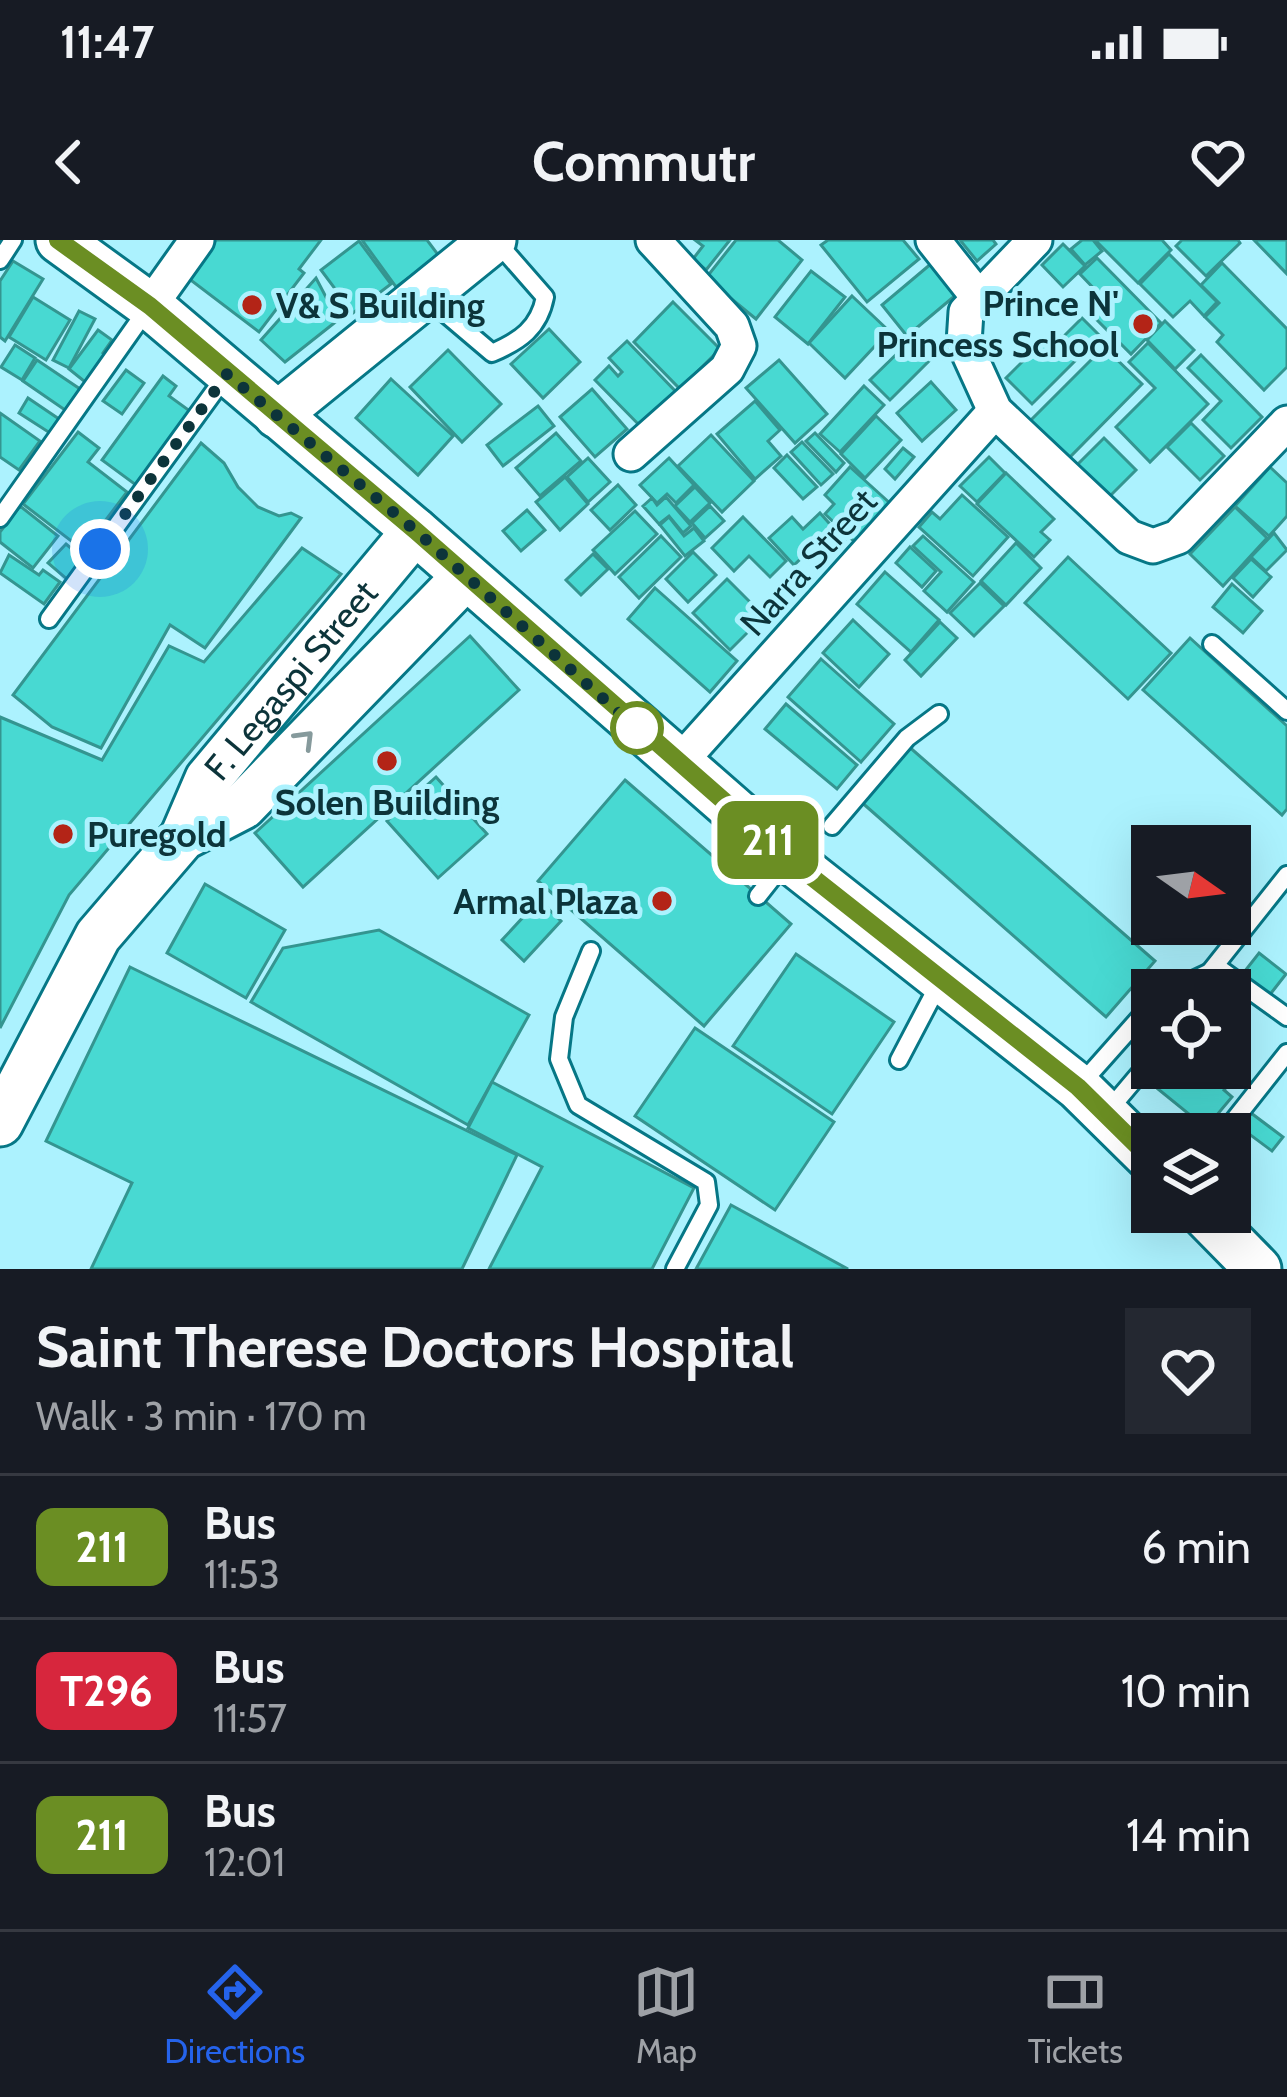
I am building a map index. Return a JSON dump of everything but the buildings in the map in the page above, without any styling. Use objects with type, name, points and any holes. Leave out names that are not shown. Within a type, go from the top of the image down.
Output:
[{"type":"main road","points":[[58,240],[150,306],[416,531],[678,764],[1093,1100],[1131,1139]]},
{"type":"main road","points":[[277,415],[494,240]]},
{"type":"main road","name":"F. Legaspi Street","points":[[0,1123],[98,936],[183,838],[208,779],[416,531]]},
{"type":"main road","name":"F. Legaspi Street","points":[[183,838],[243,806],[465,577]]},
{"type":"main road","points":[[1223,1233],[1258,1269]]},
{"type":"street","points":[[150,306],[197,240]]},
{"type":"street","points":[[632,454],[727,369],[739,346],[732,326],[653,240]]},
{"type":"street","points":[[934,240],[972,304]]},
{"type":"street","points":[[1035,240],[972,304],[964,343],[995,411],[1129,537],[1153,546],[1166,544],[1287,423]]},
{"type":"street","name":"Narra Street","points":[[678,764],[995,411]]},
{"type":"lane","points":[[0,260],[13,240]]},
{"type":"lane","points":[[424,296],[492,353],[517,342],[541,319],[545,297],[494,240]]},
{"type":"lane","points":[[0,518],[150,306]]},
{"type":"lane","points":[[49,619],[227,374]]},
{"type":"lane","points":[[1211,644],[1287,711]]},
{"type":"lane","points":[[832,826],[907,738],[939,714]]},
{"type":"lane","points":[[758,896],[789,857]]},
{"type":"lane","points":[[1213,969],[1287,875]]},
{"type":"lane","points":[[591,951],[563,1017],[559,1059],[578,1106],[706,1182],[709,1204],[674,1269]]},
{"type":"lane","points":[[899,1060],[941,979]]},
{"type":"lane","points":[[1251,994],[1287,1017]]},
{"type":"lane","points":[[1093,1100],[1131,1038]]},
{"type":"lane","points":[[1240,1113],[1287,1053]]},
{"type":"lane","points":[[1093,1100],[1131,1074]]},
{"type":"bus line","name":"211","points":[[58,240],[150,306],[416,531],[798,866],[1078,1087],[1131,1138]]},
{"type":"place","name":"V& S Building","points":[[252,305]]},
{"type":"place","name":"Prince N' Princess School","points":[[1143,324]]},
{"type":"place","name":"Solen Building","points":[[387,761]]},
{"type":"place","name":"Puregold","points":[[63,834]]},
{"type":"place","name":"Armal Plaza","points":[[662,901]]},
{"type":"route","points":[[100,549],[227,374],[416,531],[645,736],[637,728]]}]
